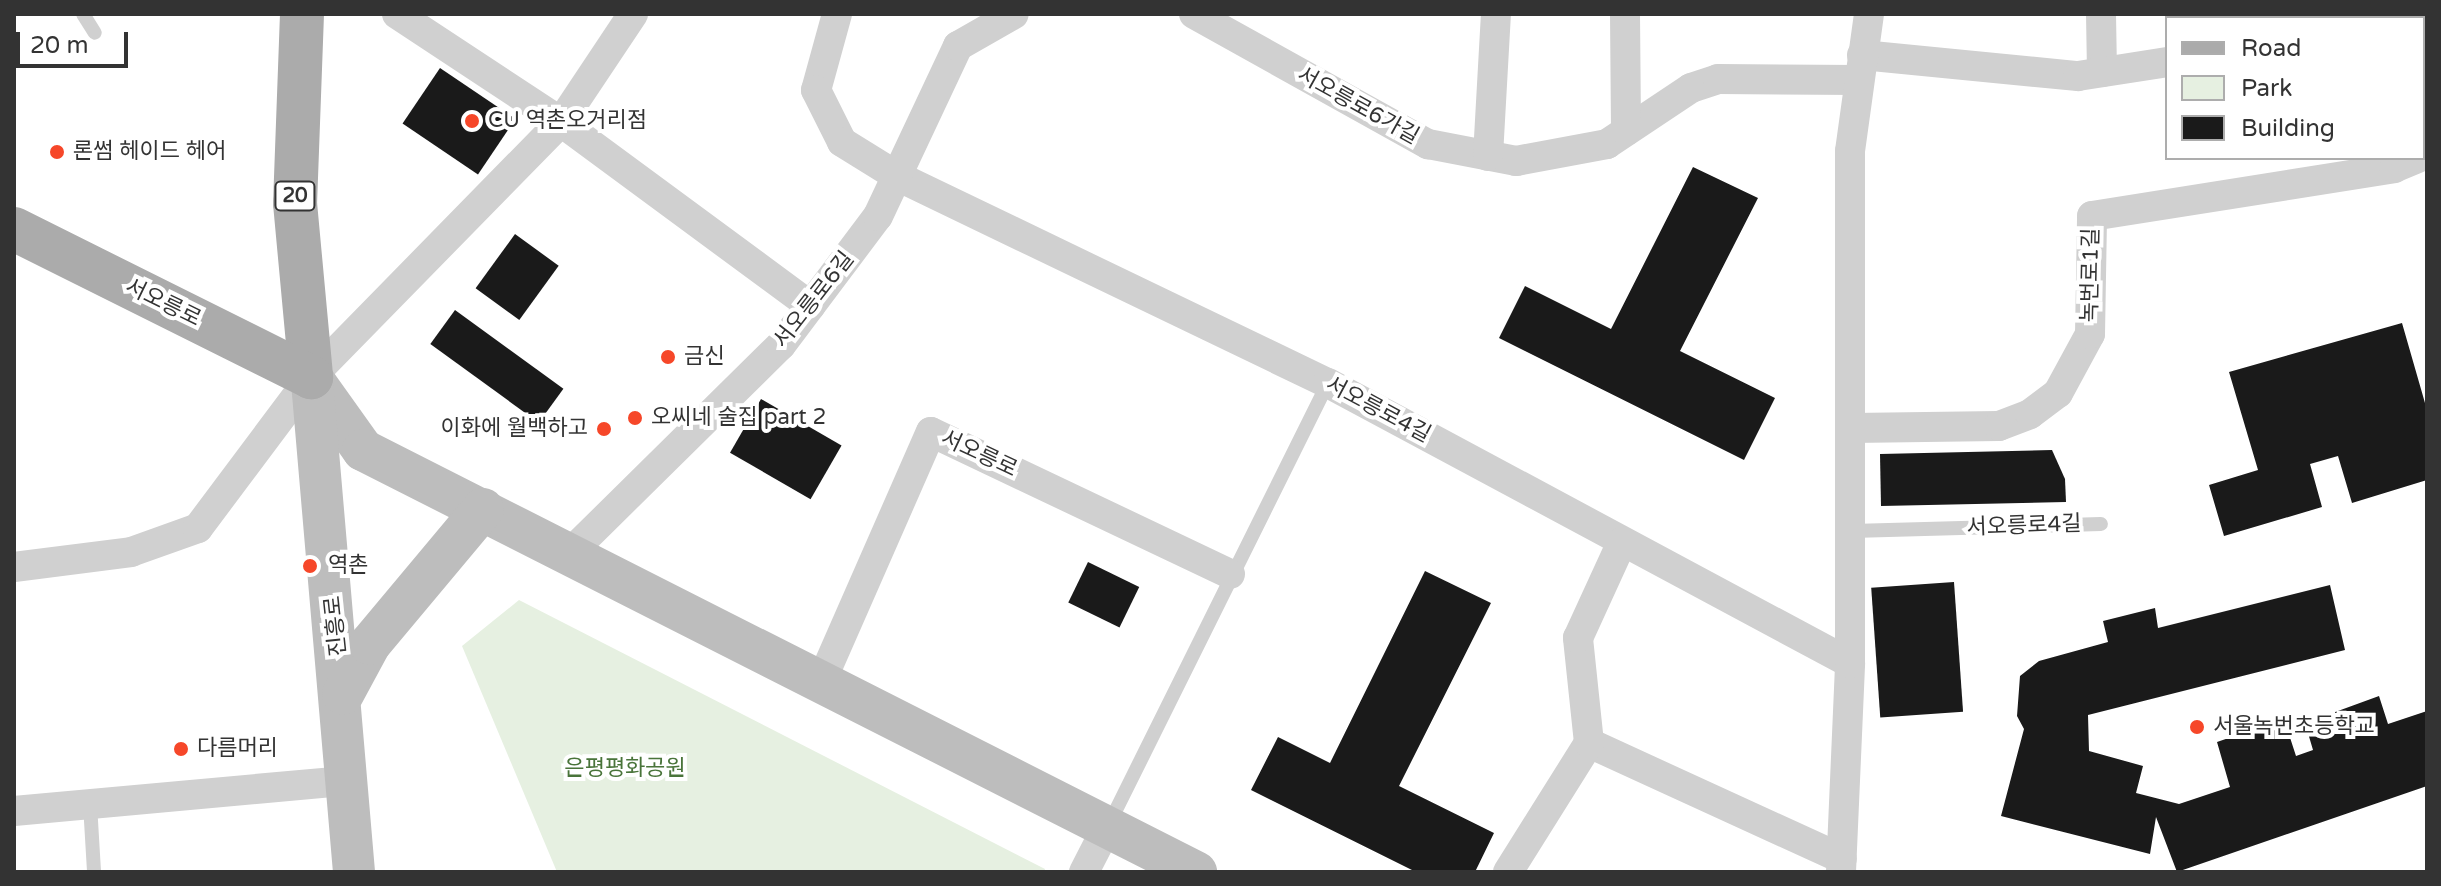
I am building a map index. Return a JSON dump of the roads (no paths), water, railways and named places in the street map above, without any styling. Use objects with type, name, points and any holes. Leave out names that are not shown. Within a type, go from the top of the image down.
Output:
[{"type":"main road","name":"진흥로","points":[[302,14],[295,203],[343,694],[353,857]]},
{"type":"main road","name":"서오릉로","points":[[14,229],[311,377],[363,450],[570,553],[1105,831],[1196,872]]},
{"type":"main road","points":[[343,694],[387,621],[483,509]]},
{"type":"main road","points":[[353,857],[387,872]]},
{"type":"street","points":[[397,14],[561,122],[811,306]]},
{"type":"street","points":[[14,567],[131,552],[198,528],[311,377],[561,122],[633,14]]},
{"type":"street","points":[[837,14],[816,90],[842,142],[897,176],[958,46],[1014,14]]},
{"type":"street","name":"서오릉로6가길","points":[[1194,14],[1428,144],[1516,161],[1607,144],[1691,88],[1718,79],[1861,67]]},
{"type":"street","points":[[1488,156],[1496,14]]},
{"type":"street","points":[[1625,14],[1626,131]]},
{"type":"street","points":[[1589,743],[1842,865],[1852,531],[1850,151],[1869,14]]},
{"type":"street","points":[[2101,14],[2102,72]]},
{"type":"street","points":[[1861,67],[2078,76],[2165,62]]},
{"type":"street","name":"녹번로1길","points":[[1852,428],[1999,426],[2030,414],[2058,393],[2090,334],[2092,216],[2394,168],[2413,160]]},
{"type":"street","name":"서오릉로6길","points":[[570,553],[781,345],[878,216],[897,176]]},
{"type":"street","name":"서오릉로4길","points":[[897,176],[1328,383],[1850,663]]},
{"type":"street","name":"서오릉로","points":[[821,682],[931,432],[1230,574]]},
{"type":"street","points":[[1508,872],[1589,743],[1578,638],[1622,542]]},
{"type":"street","points":[[14,811],[346,781]]},
{"type":"street","points":[[1084,872],[1105,831]]},
{"type":"lane","points":[[83,14],[95,33]]},
{"type":"lane","points":[[1105,831],[1230,574],[1328,383]]},
{"type":"lane","name":"서오릉로4길","points":[[1852,531],[2101,524]]},
{"type":"lane","points":[[90,804],[94,872]]},
{"type":"place","name":"CU 역촌오거리점","points":[[472,121]]},
{"type":"place","name":"론썸 헤이드 헤어","points":[[57,152]]},
{"type":"place","name":"금신","points":[[668,357]]},
{"type":"place","name":"오씨네 술집 part 2","points":[[635,418]]},
{"type":"place","name":"이화에 월백하고","points":[[604,429]]},
{"type":"place","name":"역촌","points":[[310,566]]},
{"type":"place","name":"서울녹번초등학교","points":[[2197,727]]},
{"type":"place","name":"다름머리","points":[[181,749]]},
{"type":"park label","name":"은평평화공원","points":[[625,769]]}]
